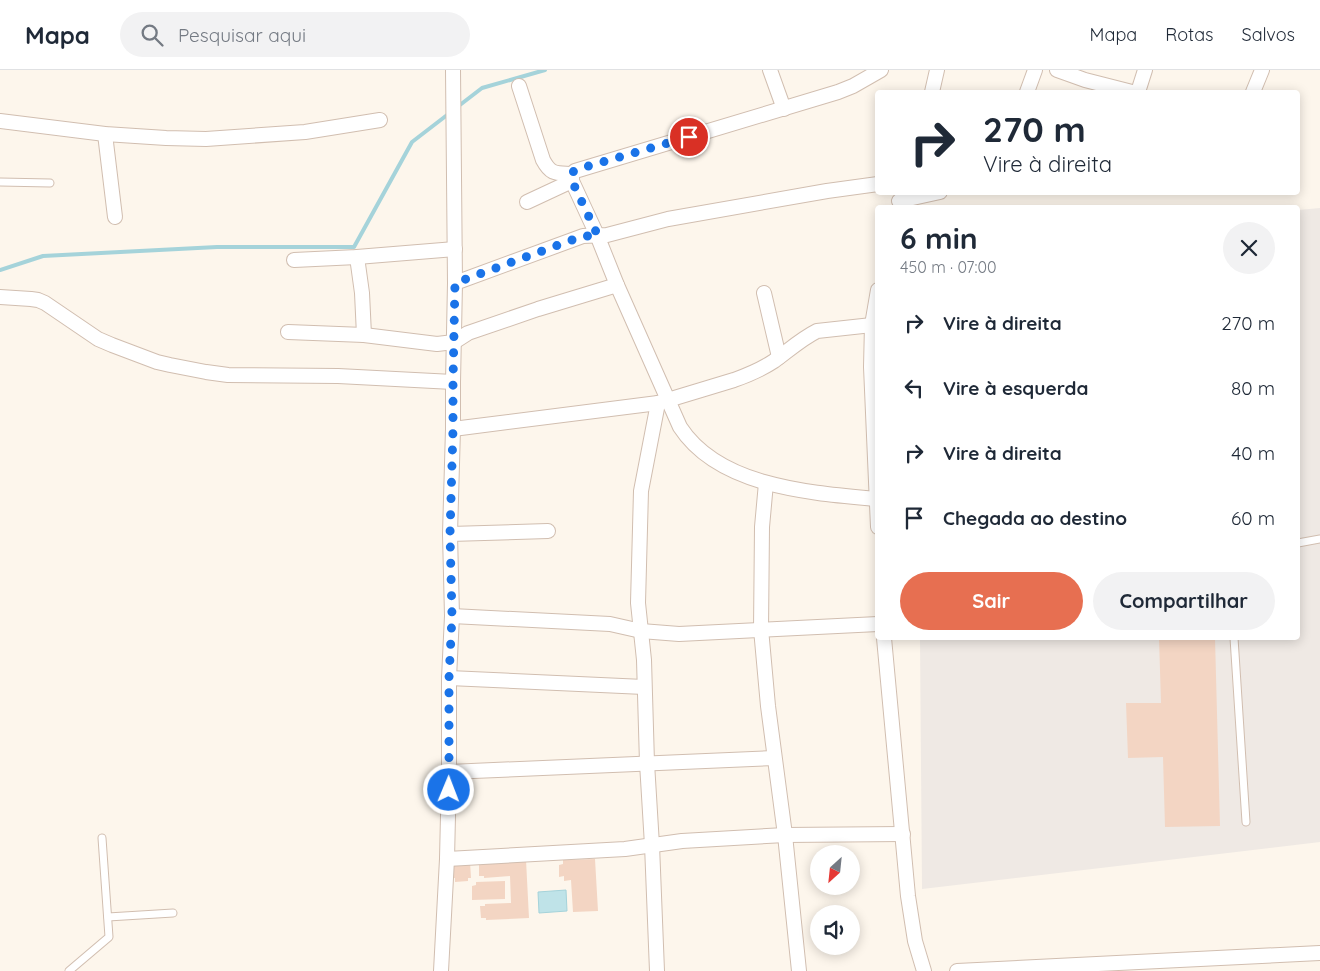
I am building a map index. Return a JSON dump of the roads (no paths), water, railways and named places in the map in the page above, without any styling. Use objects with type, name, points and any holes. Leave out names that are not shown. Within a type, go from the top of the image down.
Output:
[{"type":"street","points":[[770,70],[784,109]]},
{"type":"street","points":[[527,202],[572,178],[575,170],[838,92],[881,70]]},
{"type":"street","points":[[933,90],[938,70]]},
{"type":"street","points":[[1028,90],[1035,70]]},
{"type":"street","points":[[1057,70],[1085,80],[1124,90]]},
{"type":"street","points":[[1139,90],[1145,70]]},
{"type":"street","points":[[1254,90],[1262,70]]},
{"type":"street","points":[[441,971],[447,859],[449,678],[452,616],[450,534],[455,283],[453,72]]},
{"type":"street","points":[[519,86],[543,160],[548,169],[572,178],[598,236],[663,402],[686,436],[715,460],[747,477],[781,487],[875,499]]},
{"type":"street","points":[[0,121],[105,134],[206,139],[305,132],[380,120]]},
{"type":"street","points":[[105,134],[115,217]]},
{"type":"street","points":[[455,283],[583,236],[607,235],[668,219],[875,184]]},
{"type":"street","points":[[899,200],[925,195]]},
{"type":"street","points":[[294,260],[455,249]]},
{"type":"street","points":[[357,257],[362,293],[364,334]]},
{"type":"street","points":[[288,332],[364,334],[437,344],[454,342],[476,330],[617,285]]},
{"type":"street","points":[[764,293],[779,357]]},
{"type":"street","points":[[0,297],[38,300],[112,346],[157,362],[206,372],[228,375],[338,376],[453,382]]},
{"type":"street","points":[[875,308],[872,326],[871,367],[875,473]]},
{"type":"street","points":[[453,429],[663,402],[734,380],[760,369],[817,331],[872,326]]},
{"type":"street","points":[[657,971],[652,845],[646,763],[644,660],[638,603],[640,506],[643,478],[663,402]]},
{"type":"street","points":[[766,483],[762,527],[761,629],[768,706],[785,835],[799,971]]},
{"type":"street","points":[[450,534],[548,531]]},
{"type":"street","points":[[452,616],[610,624],[641,631],[679,634],[875,624]]},
{"type":"street","points":[[884,640],[908,896],[915,941],[924,971]]},
{"type":"street","points":[[449,678],[644,687]]},
{"type":"street","points":[[449,772],[774,758]]},
{"type":"street","points":[[447,859],[625,849],[682,841],[785,835],[903,834]]},
{"type":"street","points":[[957,971],[1320,953]]},
{"type":"lane","points":[[0,182],[50,183]]},
{"type":"lane","points":[[1300,543],[1320,540]]},
{"type":"lane","points":[[1234,640],[1246,822]]},
{"type":"lane","points":[[69,971],[109,937],[102,838]]},
{"type":"lane","points":[[108,917],[173,913]]},
{"type":"water","points":[[566,890],[567,911],[539,913],[538,892]]},
{"type":"waterway","points":[[456,108],[482,88],[545,70]]},
{"type":"waterway","points":[[0,270],[43,256],[217,247],[354,247],[412,142],[451,112]]}]
